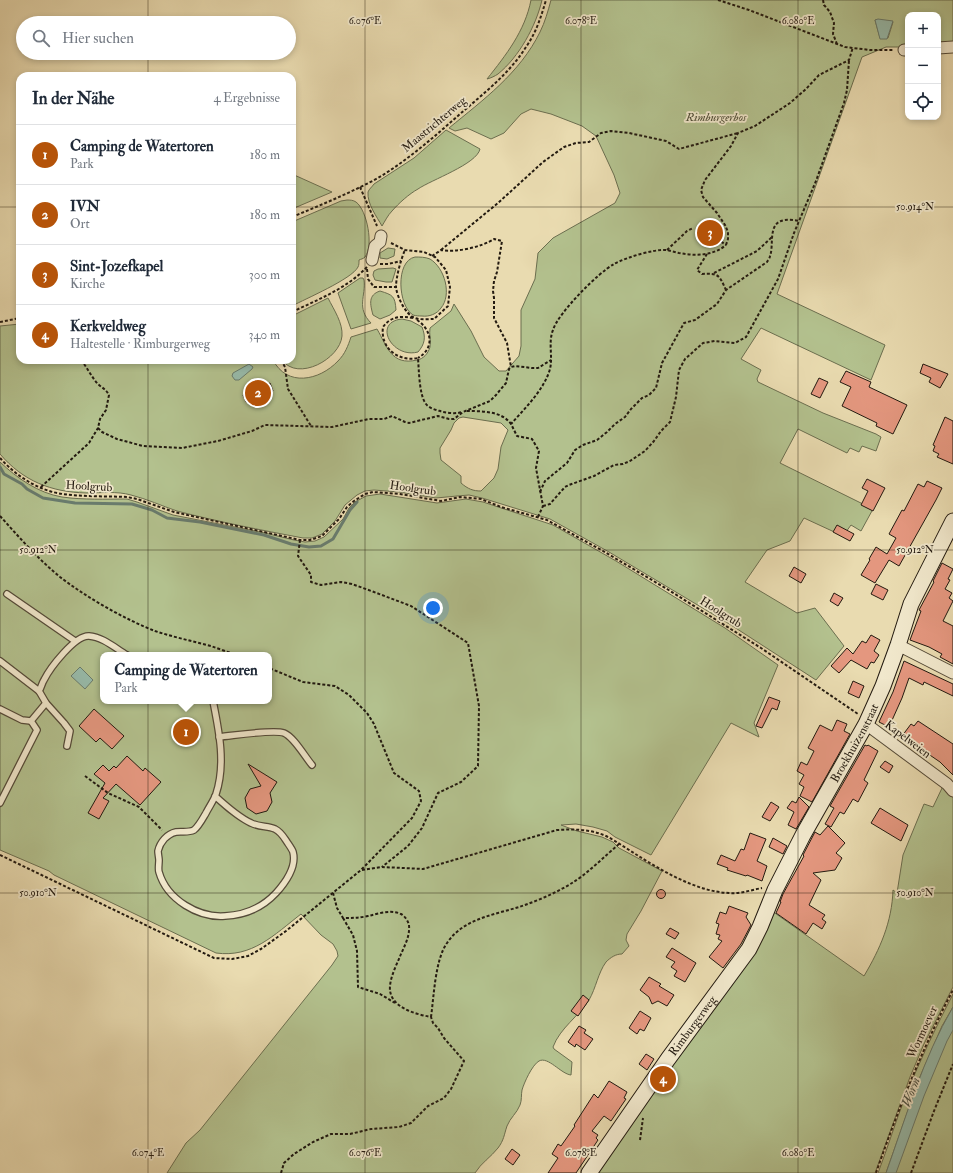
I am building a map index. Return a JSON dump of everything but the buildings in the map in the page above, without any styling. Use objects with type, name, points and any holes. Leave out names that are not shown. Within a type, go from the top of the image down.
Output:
[{"type":"street","points":[[941,48],[953,46]]},
{"type":"street","points":[[370,264],[375,246],[380,242],[381,236]]},
{"type":"street","name":"Broekhuizenstraat","points":[[743,959],[760,927],[775,890],[803,835],[866,724],[883,686],[911,604],[953,521]]},
{"type":"street","points":[[898,645],[953,673]]},
{"type":"street","name":"Kapelweien","points":[[866,724],[947,784],[953,791]]},
{"type":"street","name":"Rimburgerweg","points":[[589,1173],[664,1065],[743,959]]},
{"type":"lane","points":[[7,594],[75,641]]},
{"type":"lane","points":[[39,691],[44,680],[75,641],[87,636],[99,638],[122,652]]},
{"type":"lane","points":[[0,661],[39,691],[46,704],[64,722],[70,731],[67,746]]},
{"type":"lane","points":[[31,721],[46,704]]},
{"type":"lane","points":[[214,704],[219,737],[221,769],[215,796],[200,823],[193,830],[176,832],[167,835],[158,851],[159,872],[164,883],[174,896],[186,906],[201,914],[218,917],[234,916],[250,911],[264,904],[275,894],[286,880],[293,863],[293,852],[282,833],[272,828],[262,827],[248,821],[215,796]]},
{"type":"lane","points":[[0,709],[22,720],[31,721],[37,730],[0,803]]},
{"type":"lane","points":[[219,737],[272,732],[284,733],[293,741],[312,765]]},
{"type":"path","name":"Maastrichterweg","points":[[296,215],[360,187],[379,177],[410,156],[511,67],[526,48],[538,26],[546,0]]},
{"type":"path","points":[[718,0],[749,10],[837,44],[870,50],[905,50]]},
{"type":"path","points":[[823,0],[824,5],[830,12],[834,22],[833,34],[837,44]]},
{"type":"path","points":[[543,506],[550,504],[565,487],[594,476],[614,465],[623,464],[630,461],[650,446],[670,422],[676,397],[679,370],[685,359],[703,343],[715,341],[735,343],[746,336],[778,279],[816,181],[844,103],[847,90],[849,60],[853,47]]},
{"type":"path","points":[[432,256],[498,203],[543,162],[564,147],[576,143],[589,142],[601,133],[611,132],[629,133],[666,141],[679,149],[738,133],[755,126],[790,103],[806,90],[819,75],[849,60]]},
{"type":"path","points":[[511,424],[542,388],[550,369],[552,331],[558,319],[596,277],[614,264],[642,254],[667,250],[688,255],[707,254],[716,252],[726,245],[728,232],[725,225],[703,197],[701,190],[705,180],[731,146],[738,133]]},
{"type":"path","points":[[360,187],[381,236],[405,250],[424,252],[432,256],[446,270],[450,287],[448,306],[434,319],[416,319],[403,316],[396,317],[383,327],[383,339],[393,353],[400,357],[412,359],[418,358],[424,354],[427,350],[429,338],[428,332],[422,323],[416,319],[408,314],[401,302],[396,287],[401,260],[405,250]]},
{"type":"path","points":[[540,494],[545,482],[567,463],[575,450],[583,445],[597,440],[625,417],[642,398],[649,395],[656,388],[662,363],[684,323],[695,320],[717,304],[726,290],[767,262],[771,256],[772,237],[777,223],[782,220],[800,220]]},
{"type":"path","points":[[667,250],[687,231],[693,228]]},
{"type":"path","points":[[713,236],[726,245]]},
{"type":"path","points":[[707,254],[697,270],[702,274],[714,273],[757,251],[772,237]]},
{"type":"path","points":[[98,428],[102,432],[117,439],[143,446],[182,448],[218,441],[252,431],[265,425],[332,427],[369,419],[384,419],[392,416],[405,422],[412,423],[434,417],[454,419],[464,412],[490,401],[506,383],[509,369],[511,367],[507,343],[494,318],[493,290],[502,241],[494,239],[486,244],[473,247],[448,251],[441,250]]},
{"type":"path","points":[[296,310],[335,292],[356,279],[370,264],[388,264],[401,260]]},
{"type":"path","points":[[370,264],[368,278],[374,287],[396,287]]},
{"type":"path","points":[[714,273],[720,277],[726,290]]},
{"type":"path","points":[[0,322],[16,319]]},
{"type":"path","points":[[418,358],[422,392],[426,404],[433,409],[458,413],[487,412],[505,417],[511,424],[517,436],[532,439],[539,451],[536,468],[543,506],[538,517]]},
{"type":"path","points":[[511,367],[538,368],[551,360]]},
{"type":"path","points":[[41,488],[48,479],[82,451],[98,428],[100,419],[106,410],[109,395],[107,390],[97,383],[84,364]]},
{"type":"path","points":[[284,364],[288,389],[311,426]]},
{"type":"path","name":"Hoolgrub","points":[[0,458],[14,471],[41,488],[62,494],[127,497],[174,512],[300,540],[310,540],[322,536],[339,519],[354,500],[365,494],[373,492],[400,494],[441,501],[460,497],[475,498],[538,517],[554,524],[603,551],[730,628],[851,709],[859,715],[866,724]]},
{"type":"path","points":[[0,516],[28,547],[60,576],[124,617],[177,638],[211,646],[228,652]]},
{"type":"path","points":[[300,540],[298,556],[311,575],[311,582],[321,585],[341,582],[352,584],[374,592],[410,606],[468,643],[479,706],[478,766],[460,782],[438,792],[422,828],[408,846],[382,867]]},
{"type":"path","points":[[272,669],[304,682],[335,686],[349,695],[367,713],[374,724],[394,773],[419,791],[421,801],[413,816],[361,870],[382,867],[423,869],[557,830],[573,828],[590,831],[605,836],[674,876],[707,890],[730,894],[742,893],[766,887],[775,890]]},
{"type":"path","points":[[85,776],[108,793],[139,807],[167,835]]},
{"type":"path","points":[[281,1173],[284,1163],[294,1154],[313,1142],[331,1134],[350,1134],[371,1129],[399,1127],[410,1123],[428,1106],[444,1098],[451,1089],[464,1061],[444,1038],[433,1023],[431,1017],[442,953],[447,943],[464,926],[474,920],[540,899],[573,883],[619,844]]},
{"type":"path","points":[[0,855],[56,882]]},
{"type":"path","points":[[333,893],[337,908],[353,935],[357,951],[358,987],[380,994],[408,1011]]},
{"type":"path","points":[[343,918],[355,918],[388,912],[401,914],[408,920],[410,932],[393,974],[390,986],[391,997],[398,1005],[408,1011],[431,1017]]},
{"type":"path","name":"Wormoever","points":[[876,1173],[910,1080],[953,990]]},
{"type":"path","points":[[911,1173],[953,1064]]},
{"type":"green space","points":[[531,0],[542,0],[536,20],[526,40],[506,67],[498,74],[487,79],[514,42],[524,22]]},
{"type":"green space","name":"Rimburgerbos","points":[[551,0],[953,0],[953,43],[941,45],[941,12],[905,12],[905,47],[886,47],[862,57],[777,294],[885,345],[871,380],[761,328],[741,359],[761,370],[757,379],[758,382],[823,413],[881,437],[876,451],[862,446],[859,452],[850,448],[847,453],[798,429],[780,463],[873,509],[861,531],[851,525],[843,536],[804,518],[790,541],[767,550],[745,582],[797,613],[815,608],[844,646],[816,680],[731,625],[609,552],[550,519],[482,498],[469,495],[436,498],[399,492],[374,490],[365,491],[357,495],[345,505],[335,521],[322,534],[312,538],[303,538],[193,515],[177,511],[143,498],[126,494],[73,492],[49,487],[28,478],[0,454],[0,326],[16,324],[16,364],[276,364],[279,369],[286,374],[304,378],[313,377],[330,368],[343,356],[351,337],[377,329],[387,348],[396,357],[401,360],[408,361],[421,359],[427,354],[430,347],[430,328],[451,311],[454,304],[471,331],[484,357],[499,371],[506,371],[519,356],[521,346],[521,310],[535,279],[538,253],[553,238],[615,203],[620,193],[614,175],[596,136],[582,126],[551,114],[531,109],[521,114],[504,133],[491,139],[467,128],[455,131],[449,128],[500,85],[532,47],[540,32]],"holes":[[[875,20],[893,22],[888,38],[880,38]],[[463,417],[501,423],[508,430],[501,447],[498,469],[494,478],[481,491],[475,491],[461,483],[461,476],[441,460],[440,448],[454,423],[459,418]]]},
{"type":"green space","points":[[446,130],[480,149],[477,155],[462,166],[411,193],[391,213],[382,226],[369,201],[369,190],[374,184],[414,158]]},
{"type":"green space","points":[[296,176],[332,192],[296,207]]},
{"type":"green space","points":[[353,200],[360,206],[368,228],[368,252],[363,259],[359,260],[358,267],[354,272],[328,288],[296,304],[296,220],[341,201]]},
{"type":"green space","points":[[388,248],[395,249],[394,256],[387,259],[380,258],[380,253]]},
{"type":"green space","points":[[415,257],[428,258],[435,263],[440,269],[445,282],[446,296],[444,303],[437,312],[430,315],[413,315],[404,303],[401,284],[404,266],[409,260]]},
{"type":"green space","points":[[378,269],[396,269],[392,282],[375,280],[373,275],[374,271]]},
{"type":"green space","points":[[360,278],[363,278],[364,280],[364,312],[366,318],[371,323],[351,329],[338,293]]},
{"type":"green space","points":[[380,291],[391,295],[395,302],[396,310],[390,315],[380,319],[373,315],[371,300],[373,295]]},
{"type":"green space","points":[[328,298],[338,317],[342,331],[340,345],[326,360],[317,365],[298,369],[287,364],[296,364],[296,314]]},
{"type":"green space","points":[[402,319],[411,321],[422,327],[424,340],[418,352],[409,353],[400,350],[389,339],[387,333],[388,326],[393,322]]},
{"type":"green space","points":[[0,462],[13,474],[28,484],[53,495],[78,499],[127,499],[173,515],[305,542],[315,541],[324,537],[343,519],[349,508],[355,502],[366,496],[380,494],[437,503],[466,499],[483,502],[553,525],[616,561],[725,628],[778,665],[754,723],[759,737],[731,723],[651,855],[615,837],[607,831],[576,824],[561,825],[577,831],[602,837],[613,842],[619,848],[662,871],[627,934],[626,940],[629,946],[622,954],[614,956],[606,962],[589,1000],[556,1040],[553,1047],[554,1049],[572,1062],[571,1075],[563,1072],[546,1061],[543,1060],[536,1063],[525,1083],[522,1090],[520,1105],[508,1123],[502,1142],[475,1173],[167,1173],[186,1143],[200,1130],[332,965],[338,956],[337,951],[333,944],[321,935],[301,914],[272,937],[252,948],[229,954],[216,953],[54,875],[49,871],[0,850]]},
{"type":"green space","points":[[943,786],[953,797],[953,987],[924,1044],[910,1077],[875,1173],[595,1173],[772,911],[864,976],[875,956],[888,924],[893,890],[897,893],[903,855],[924,804],[933,807]]},
{"type":"green space","points":[[953,994],[953,1007],[942,1026],[919,1079],[886,1173],[878,1173],[911,1082]]},
{"type":"green space","points":[[953,1019],[953,1173],[891,1173]]},
{"type":"shaded area","points":[[875,20],[893,21],[887,39],[880,39]]},
{"type":"shaded area","points":[[249,364],[253,367],[252,369],[239,380],[235,380],[232,376],[233,373]]},
{"type":"shaded area","points":[[80,667],[93,680],[85,689],[71,676]]},
{"type":"shaded area","points":[[953,1007],[953,1030],[924,1096],[896,1173],[886,1173],[924,1067],[942,1026]]},
{"type":"waterway","points":[[0,467],[4,474],[43,498],[75,503],[132,504],[152,510],[167,518],[200,522],[264,535],[291,544],[309,547],[321,546],[333,539],[350,510],[357,502]]},
{"type":"place","name":"Sint-Jozefkapel","points":[[710,233]]},
{"type":"place","name":"IVN","points":[[258,393]]},
{"type":"place","name":"Camping de Watertoren","points":[[186,732]]},
{"type":"place","name":"Kerkveldweg","points":[[663,1079]]},
{"type":"water label","name":"Worm","points":[[910,1092]]}]
